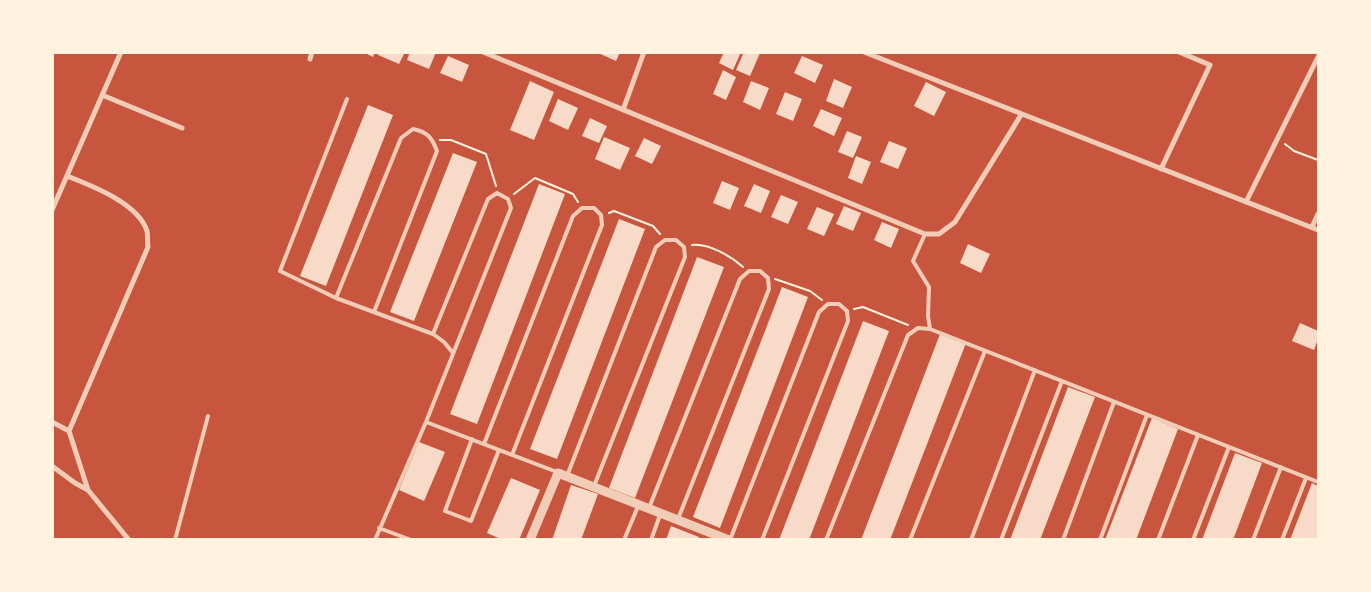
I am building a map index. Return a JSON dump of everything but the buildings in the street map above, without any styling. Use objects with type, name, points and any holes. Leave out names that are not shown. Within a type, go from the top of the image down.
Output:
[{"type":"street","points":[[52,210],[121,52]]},
{"type":"street","points":[[310,59],[312,52]]},
{"type":"street","points":[[482,52],[925,234],[939,234],[954,222],[1021,115]]},
{"type":"street","points":[[623,110],[644,52]]},
{"type":"street","points":[[864,52],[1318,230]]},
{"type":"street","points":[[1161,169],[1210,65],[1179,52]]},
{"type":"street","points":[[1246,202],[1318,56]]},
{"type":"street","points":[[102,95],[182,128]]},
{"type":"street","points":[[67,176],[126,204],[137,214],[147,231],[148,247],[69,431],[88,490]]},
{"type":"street","points":[[1312,227],[1318,214]]},
{"type":"street","points":[[52,422],[69,431]]},
{"type":"street","points":[[52,466],[88,490],[129,540]]},
{"type":"street","points":[[530,540],[558,473],[725,539]]},
{"type":"lane","points":[[347,99],[279,269],[281,273],[336,298],[432,334],[444,342],[453,353]]},
{"type":"lane","points":[[336,298],[401,138],[413,129],[424,131],[432,140],[437,151],[374,312]]},
{"type":"lane","points":[[375,540],[426,422],[511,208],[508,199],[497,194],[488,199],[432,334]]},
{"type":"lane","points":[[484,444],[573,216],[582,208],[594,208],[601,215],[602,225],[512,455]]},
{"type":"lane","points":[[925,234],[913,261],[929,287],[928,316],[930,329]]},
{"type":"lane","points":[[567,476],[656,247],[665,240],[676,240],[684,247],[685,257],[593,486]]},
{"type":"lane","points":[[648,508],[740,279],[749,271],[760,271],[768,278],[769,288],[678,520]]},
{"type":"lane","points":[[725,539],[819,312],[828,304],[840,304],[847,311],[848,321],[762,540]]},
{"type":"lane","points":[[826,540],[908,334],[917,329],[930,329],[1318,482]]},
{"type":"lane","points":[[910,540],[985,350]]},
{"type":"lane","points":[[971,540],[1035,370]]},
{"type":"lane","points":[[1001,540],[1062,381]]},
{"type":"lane","points":[[1064,540],[1114,402]]},
{"type":"lane","points":[[1100,540],[1147,415]]},
{"type":"lane","points":[[175,540],[208,416]]},
{"type":"lane","points":[[426,422],[558,473]]},
{"type":"lane","points":[[1158,540],[1198,435]]},
{"type":"lane","points":[[472,439],[445,511],[462,518],[471,521],[499,450]]},
{"type":"lane","points":[[1193,540],[1229,447]]},
{"type":"lane","points":[[1253,540],[1281,468]]},
{"type":"lane","points":[[1282,540],[1306,478]]},
{"type":"lane","points":[[624,540],[639,504]]},
{"type":"lane","points":[[651,540],[661,513]]},
{"type":"lane","points":[[379,528],[411,540]]},
{"type":"path","points":[[1278,137],[1294,152],[1318,160]]},
{"type":"path","points":[[432,140],[451,140],[486,154],[497,194]]},
{"type":"path","points":[[508,199],[535,178],[573,194],[582,208]]},
{"type":"path","points":[[601,215],[614,211],[653,226],[665,240]]},
{"type":"path","points":[[684,247],[700,244],[734,259],[749,271]]},
{"type":"path","points":[[768,278],[781,279],[810,291],[828,304]]},
{"type":"path","points":[[847,311],[862,307],[917,329]]}]
